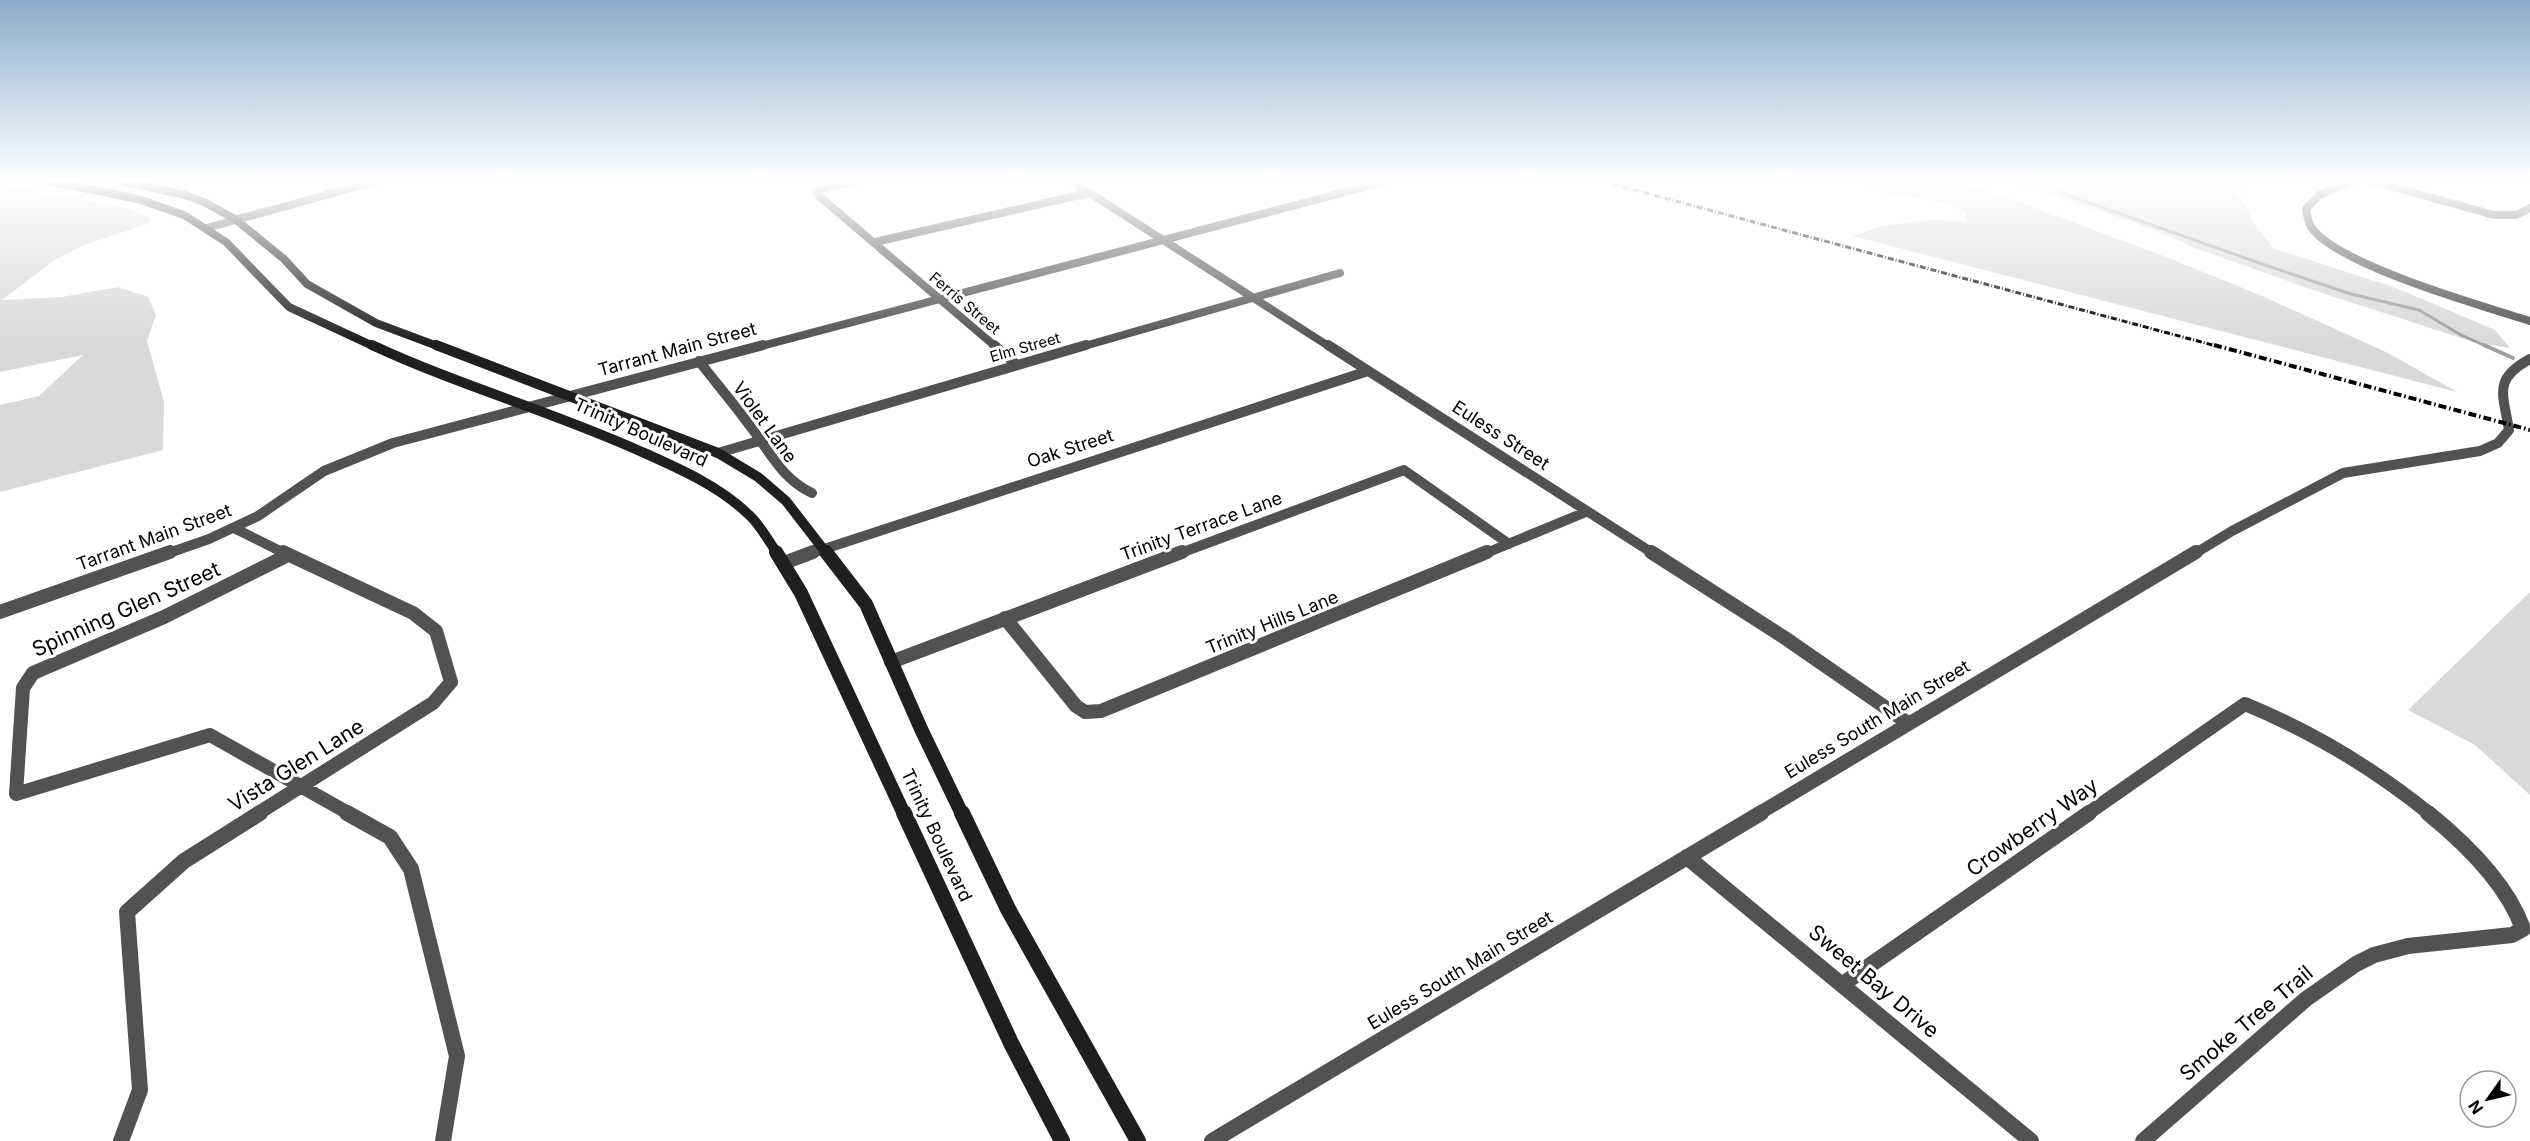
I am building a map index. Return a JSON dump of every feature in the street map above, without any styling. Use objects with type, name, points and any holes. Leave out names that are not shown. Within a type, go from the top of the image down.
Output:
[{"type":"main road","name":"Trinity Boulevard","points":[[214,234],[226,243],[289,307],[408,362],[600,433],[673,466],[712,488],[749,514],[784,563],[801,593],[1011,1042],[1062,1141]]},
{"type":"main road","name":"Trinity Boulevard","points":[[254,234],[284,259],[307,284],[376,323],[718,453],[758,477],[786,501],[866,604],[891,662],[1008,909],[1138,1141]]},
{"type":"street","name":"Ferris Street","points":[[866,234],[1017,364]]},
{"type":"street","points":[[875,242],[909,234]]},
{"type":"street","name":"Euless Street","points":[[1154,234],[1785,638],[1908,723]]},
{"type":"street","name":"Tarrant Main Street","points":[[0,612],[171,554],[234,528],[258,516],[324,471],[393,443],[1185,234]]},
{"type":"street","points":[[2318,234],[2331,246],[2349,256],[2412,281],[2530,319]]},
{"type":"street","name":"Elm Street","points":[[718,453],[1017,364],[1340,273]]},
{"type":"street","name":"Euless South Main Street","points":[[1212,1141],[2157,575],[2321,483],[2343,473],[2445,458],[2480,451],[2498,443],[2509,430],[2504,405],[2506,374],[2530,359]]},
{"type":"street","name":"Violet Lane","points":[[699,362],[760,439],[776,466],[798,488],[812,493]]},
{"type":"street","name":"Oak Street","points":[[784,563],[823,547],[1368,371]]},
{"type":"street","name":"Trinity Terrace Lane","points":[[891,662],[1404,470],[1509,544]]},
{"type":"street","name":"Trinity Hills Lane","points":[[1005,618],[1076,706],[1085,712],[1101,711],[1586,512]]},
{"type":"street","name":"Vista Glen Lane","points":[[121,1141],[140,1089],[127,912],[184,861],[433,703],[451,682],[436,631],[413,613],[234,528]]},
{"type":"street","name":"Spinning Glen Street","points":[[288,555],[164,617],[57,661],[33,674],[23,688],[16,794],[210,735],[390,837],[411,869],[458,1056],[443,1141]]},
{"type":"street","name":"Crowberry Way","points":[[1843,984],[2245,704]]},
{"type":"street","name":"Smoke Tree Trail","points":[[2143,1141],[2195,1092],[2298,1004],[2328,981],[2358,964],[2392,950],[2433,942],[2512,935],[2523,929],[2520,918],[2496,882],[2431,813],[2363,765],[2309,734],[2245,704]]},
{"type":"street","name":"Sweet Bay Drive","points":[[1687,856],[2031,1141]]},
{"type":"shaded area","points":[[0,234],[116,234],[84,245],[56,259],[2,300],[62,297],[118,287],[148,297],[156,315],[147,341],[164,402],[163,450],[0,492],[0,405],[39,396],[83,355],[0,372]]},
{"type":"shaded area","points":[[2105,234],[2260,295],[2388,353],[2457,392],[1853,236]]},
{"type":"shaded area","points":[[2164,234],[2262,234],[2273,248],[2396,288],[2495,330],[2510,348],[2474,342],[2316,291],[2200,250]]},
{"type":"shaded area","points":[[2530,592],[2530,795],[2475,745],[2408,710]]},
{"type":"waterway","points":[[2178,234],[2351,294],[2419,310],[2461,335],[2488,347]]},
{"type":"waterway","points":[[2484,345],[2513,358]]},
{"type":"railway","points":[[1800,234],[2220,347]]},
{"type":"railway","points":[[2214,345],[2530,430]]}]
